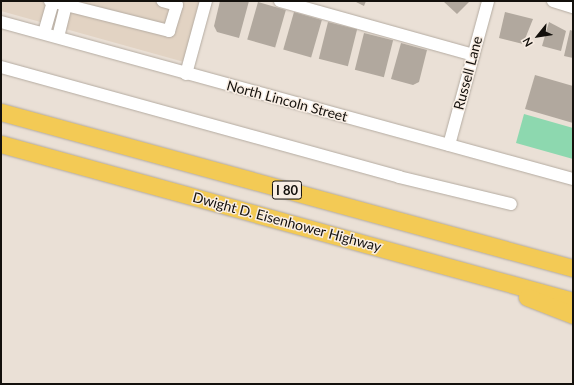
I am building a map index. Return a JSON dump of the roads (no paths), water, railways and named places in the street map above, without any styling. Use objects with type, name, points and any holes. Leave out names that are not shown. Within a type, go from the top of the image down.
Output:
[{"type":"highway","name":"I 80","points":[[1,112],[573,268]]},
{"type":"highway","name":"Dwight D. Eisenhower Highway","points":[[1,144],[573,301]]},
{"type":"highway","points":[[495,280],[536,302],[573,315]]},
{"type":"street","points":[[44,34],[51,1],[66,5],[95,6],[169,31],[177,6],[163,1]]},
{"type":"street","points":[[186,74],[206,1]]},
{"type":"street","points":[[280,1],[474,55]]},
{"type":"street","name":"Russell Lane","points":[[448,145],[488,1]]},
{"type":"street","points":[[553,1],[573,6]]},
{"type":"street","points":[[58,37],[66,5]]},
{"type":"street","name":"North Lincoln Street","points":[[1,22],[573,179]]},
{"type":"street","points":[[1,67],[399,177],[511,204]]}]
